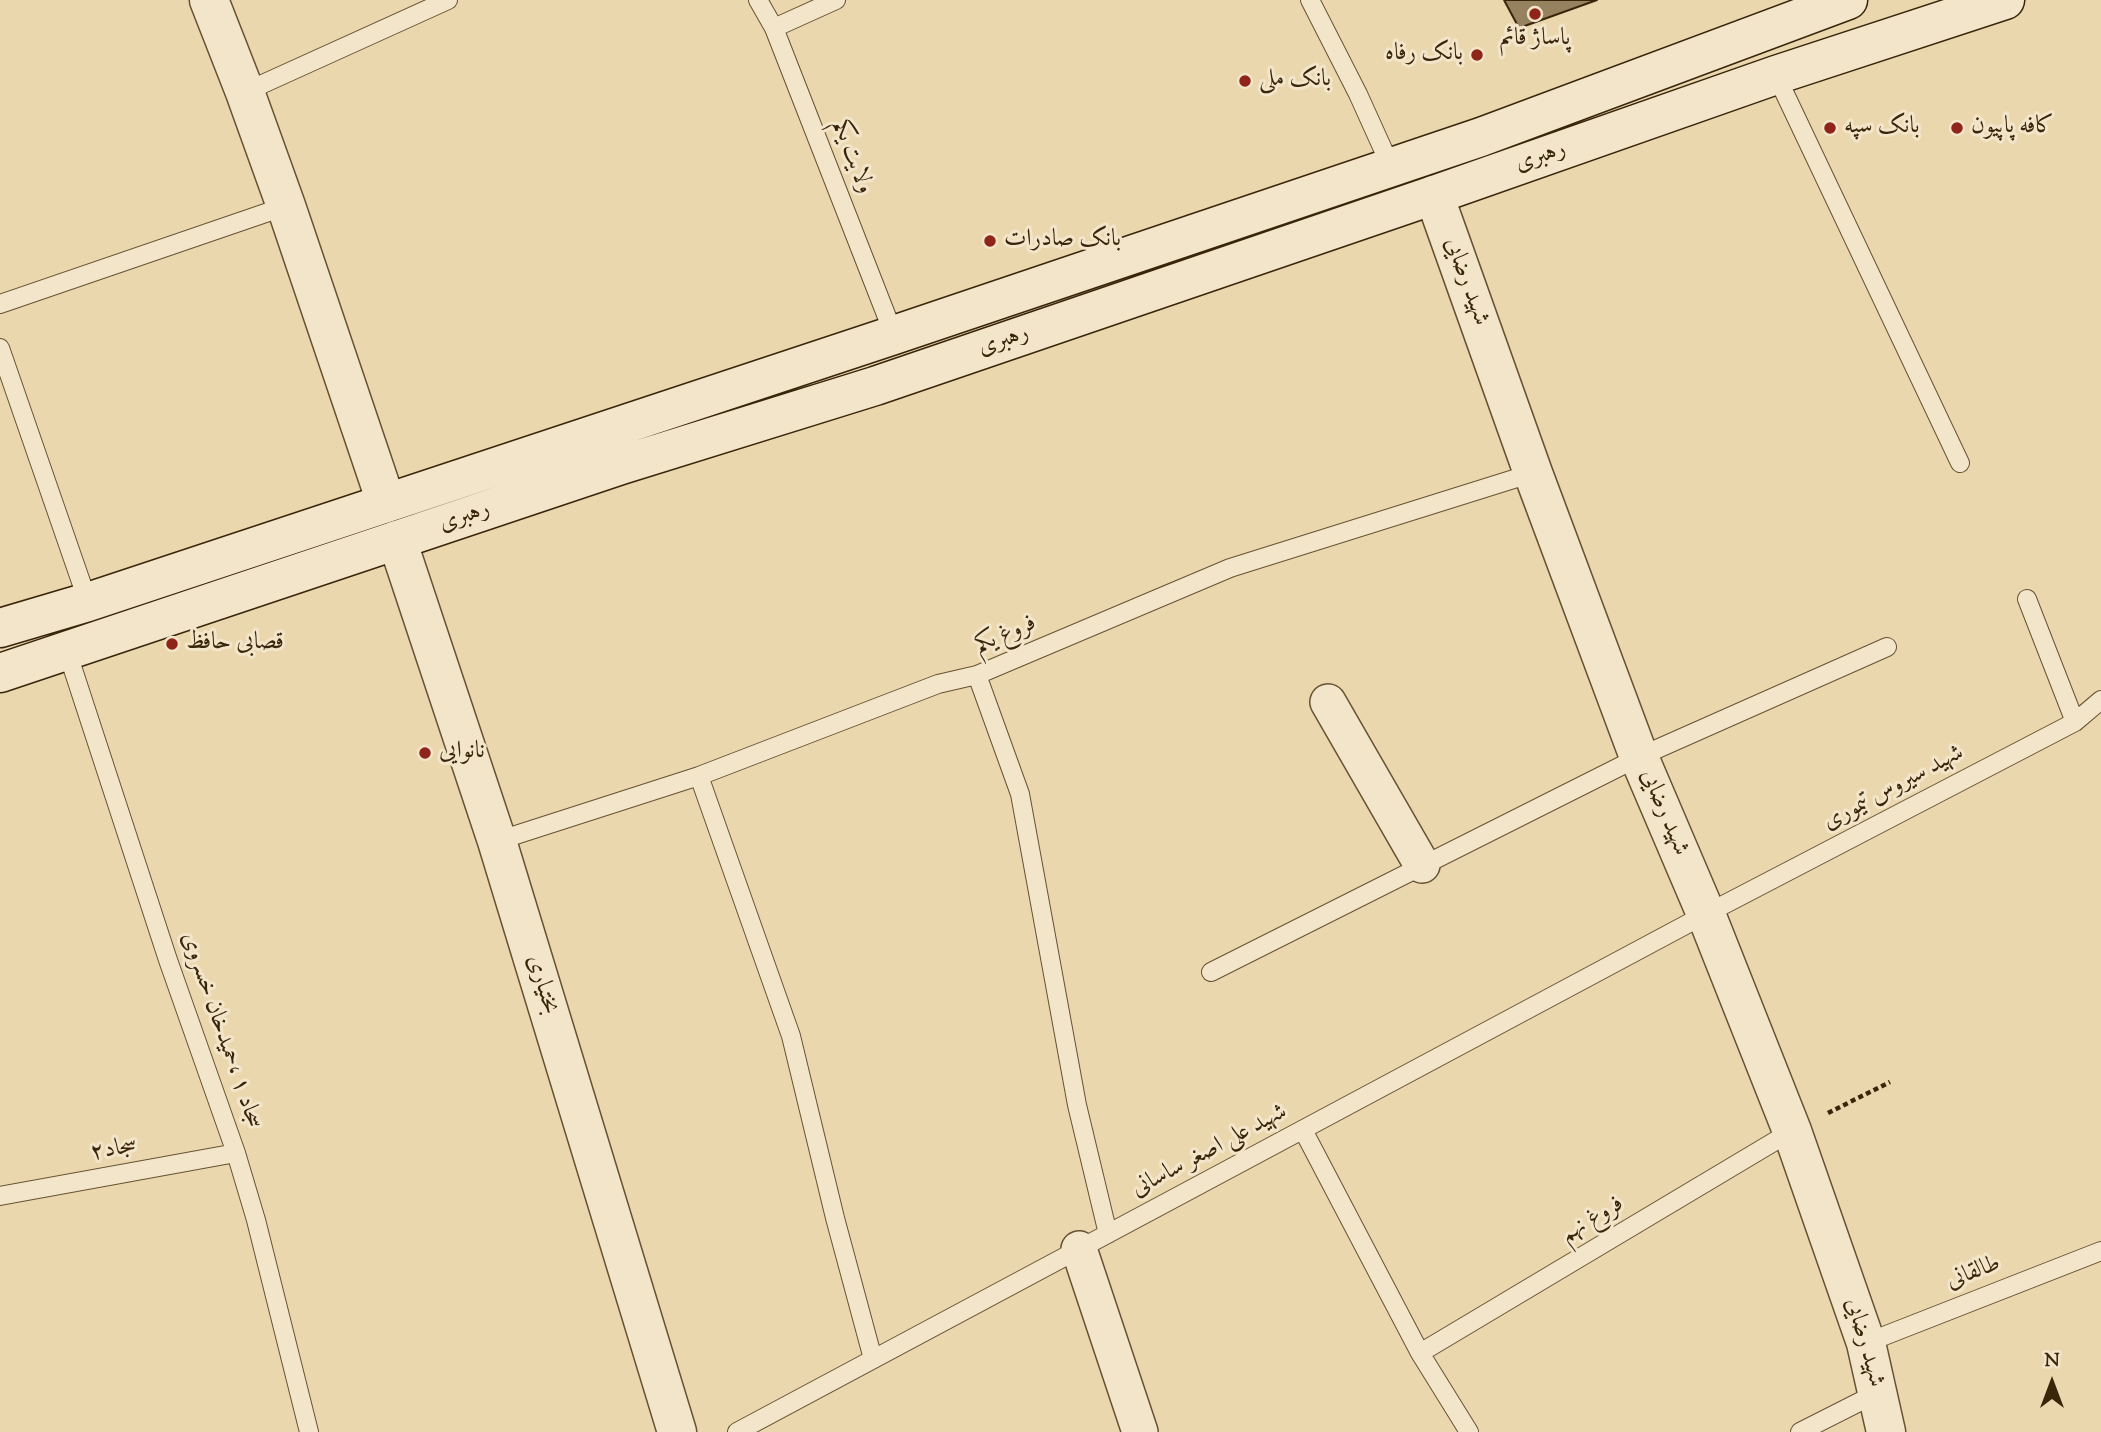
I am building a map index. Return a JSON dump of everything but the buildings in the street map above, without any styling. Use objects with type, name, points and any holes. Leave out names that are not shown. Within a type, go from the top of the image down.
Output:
[{"type":"main road","points":[[209,0],[286,206],[386,502]]},
{"type":"main road","name":"رهبری","points":[[0,628],[88,602],[894,335],[1481,137],[1848,0]]},
{"type":"main road","name":"رهبری","points":[[0,673],[621,465],[875,386],[1776,75],[2005,0]]},
{"type":"main road","name":"شهید رضایی","points":[[1434,195],[1533,473],[1639,757],[1706,914],[1791,1130],[1866,1343],[1886,1432]]},
{"type":"main road","name":"بختیاری","points":[[397,541],[497,841],[677,1432]]},
{"type":"street","points":[[1328,702],[1422,866]]},
{"type":"street","points":[[1093,1242],[1140,1432]]},
{"type":"lane","points":[[245,92],[448,0]]},
{"type":"lane","name":"ولایت یکم","points":[[758,0],[774,28],[894,335]]},
{"type":"lane","points":[[774,28],[836,0]]},
{"type":"lane","points":[[1310,0],[1358,94],[1391,167]]},
{"type":"lane","points":[[1776,75],[1960,463]]},
{"type":"lane","points":[[0,304],[286,206]]},
{"type":"lane","points":[[0,348],[88,602]]},
{"type":"lane","name":"فروغ یکم","points":[[497,841],[699,776],[938,684],[977,675],[1230,568],[1533,473]]},
{"type":"lane","points":[[2027,598],[2075,722]]},
{"type":"lane","points":[[1211,972],[1639,757],[1886,647]]},
{"type":"lane","name":"سجاد ۱ ،حمیدخان خسروی","points":[[67,651],[168,960],[236,1153],[256,1220],[309,1432]]},
{"type":"lane","points":[[977,675],[1020,794],[1077,1105],[1093,1242]]},
{"type":"lane","name":"شهید سیروس تیموری","points":[[1706,914],[2075,722],[2101,701]]},
{"type":"lane","points":[[699,776],[791,1036],[873,1359]]},
{"type":"lane","name":"شهید علی اصغر ساسانی","points":[[737,1432],[1706,914]]},
{"type":"lane","points":[[1303,1130],[1420,1353],[1469,1432]]},
{"type":"lane","name":"فروغ نهم","points":[[1420,1353],[1791,1130]]},
{"type":"lane","name":"سجاد۲","points":[[0,1196],[236,1153]]},
{"type":"lane","name":"طالقانی","points":[[1866,1343],[2101,1251]]},
{"type":"lane","points":[[1800,1432],[1877,1393]]},
{"type":"path","points":[[1791,1130],[1890,1082]]},
{"type":"place","name":"پاساژ قائم","points":[[1535,14]]},
{"type":"place","name":"بانک رفاه","points":[[1477,55]]},
{"type":"place","name":"بانک ملی","points":[[1245,81]]},
{"type":"place","name":"بانک سپه","points":[[1830,128]]},
{"type":"place","name":"کافه پاپیون","points":[[1957,128]]},
{"type":"place","name":"بانک صادرات","points":[[990,241]]},
{"type":"place","name":"قصابی حافظ","points":[[172,644]]},
{"type":"place","name":"نانوایی","points":[[425,753]]}]
